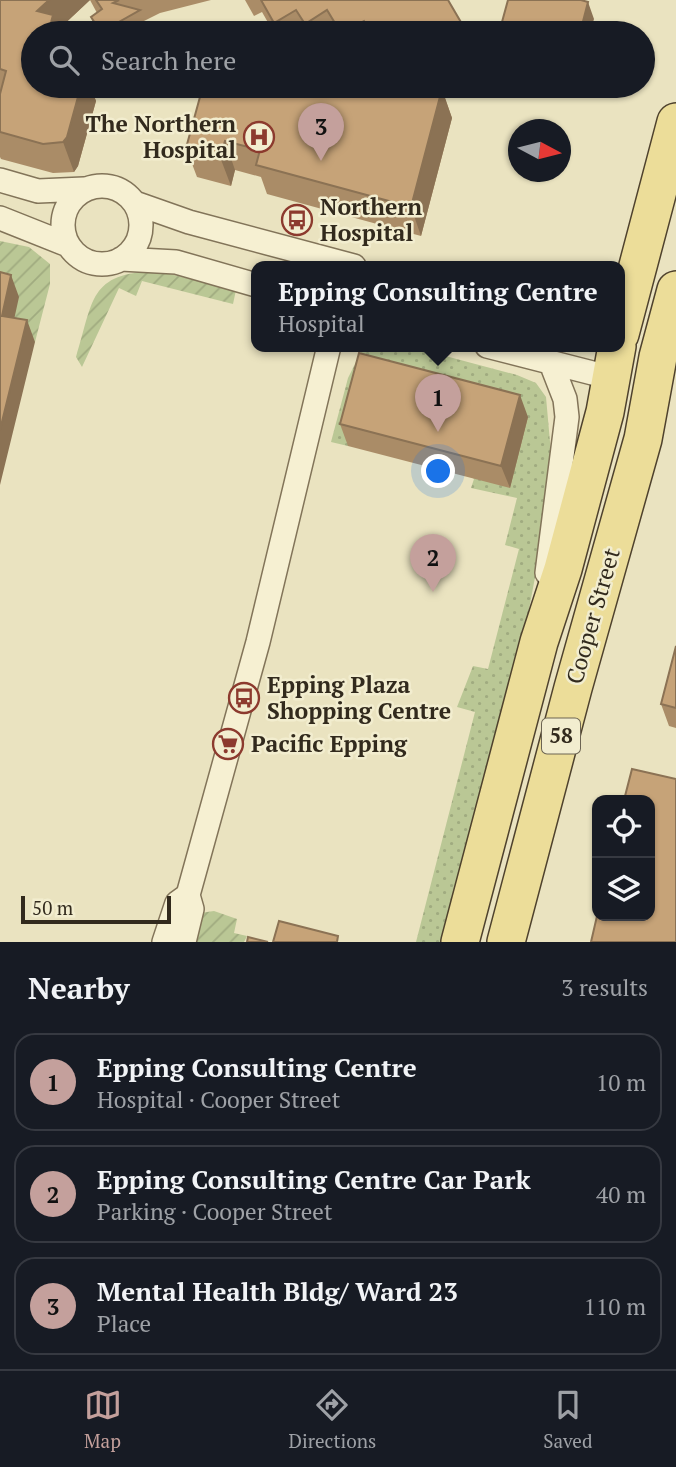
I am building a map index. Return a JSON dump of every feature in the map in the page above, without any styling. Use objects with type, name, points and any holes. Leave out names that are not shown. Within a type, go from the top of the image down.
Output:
[{"type":"main road","points":[[625,304],[676,122]]},
{"type":"main road","name":"Cooper Street","points":[[506,942],[676,290]]},
{"type":"main road","points":[[615,354],[656,373]]},
{"type":"main road","name":"Cooper Street","points":[[460,942],[538,642],[563,569],[615,354]]},
{"type":"street","points":[[0,180],[38,191],[112,187],[135,203],[189,222],[337,261]]},
{"type":"street","points":[[68,245],[63,220],[74,197],[84,189]]},
{"type":"street","points":[[121,259],[129,253],[140,234],[141,223],[135,203]]},
{"type":"street","points":[[0,219],[68,245],[80,258],[90,262],[101,264],[121,259],[176,262],[251,284]]},
{"type":"street","points":[[184,942],[192,909],[188,895],[258,642],[328,352]]},
{"type":"street","points":[[510,352],[551,363],[615,354]]},
{"type":"street","points":[[538,642],[566,441],[565,399],[551,363]]},
{"type":"street","points":[[164,942],[177,902],[188,895]]},
{"type":"green space","points":[[0,241],[29,247],[50,264],[50,284],[35,342],[10,338],[0,292]]},
{"type":"green space","points":[[157,271],[236,290],[233,304],[142,281],[136,296],[119,288],[82,367],[76,357],[97,293],[118,277]]},
{"type":"green space","points":[[361,352],[431,352],[517,375],[536,383],[546,397],[551,453],[558,455],[527,620],[443,942],[416,942],[475,712],[457,707],[473,666],[488,669],[519,549],[505,545],[517,498],[471,488],[474,479],[367,376],[348,446],[331,442],[348,378]]},
{"type":"green space","points":[[214,911],[237,919],[234,933],[247,936],[244,942],[191,942],[200,913]]},
{"type":"building","points":[[0,0],[49,0],[37,11],[53,15],[51,21],[21,21],[21,98],[78,98],[67,137],[63,142],[43,144],[0,132],[0,94],[6,71],[0,69]]},
{"type":"building","points":[[96,0],[119,0],[113,3],[140,10],[120,21],[94,21],[91,17],[102,9]]},
{"type":"building","points":[[261,0],[448,0],[460,21],[334,21],[327,10],[310,21],[303,21],[296,10],[273,21]]},
{"type":"building","points":[[508,0],[588,2],[583,21],[502,21]]},
{"type":"building","points":[[200,98],[440,98],[411,207],[256,165],[260,150],[225,141],[220,157],[186,148]]},
{"type":"building","points":[[0,272],[11,275],[2,316],[27,320],[0,430]]},
{"type":"building","points":[[359,353],[520,395],[501,466],[340,424]]},
{"type":"building","points":[[676,646],[676,708],[661,704]]},
{"type":"building","points":[[632,769],[676,779],[676,942],[591,942],[596,921],[655,921],[655,795],[625,795]]},
{"type":"building","points":[[279,921],[338,936],[337,942],[273,942]]},
{"type":"building","points":[[248,937],[268,942],[247,942]]},
{"type":"place","name":"The Northern Hospital","points":[[259,137]]},
{"type":"place","name":"Mental Health Bldg/ Ward 23","points":[[321,161]]},
{"type":"place","name":"Northern Hospital","points":[[297,220]]},
{"type":"place","name":"Epping Consulting Centre","points":[[438,432]]},
{"type":"place","name":"Epping Consulting Centre Car Park","points":[[433,592]]},
{"type":"place","name":"Epping Plaza Shopping Centre","points":[[244,698]]},
{"type":"place","name":"Pacific Epping","points":[[228,744]]}]
